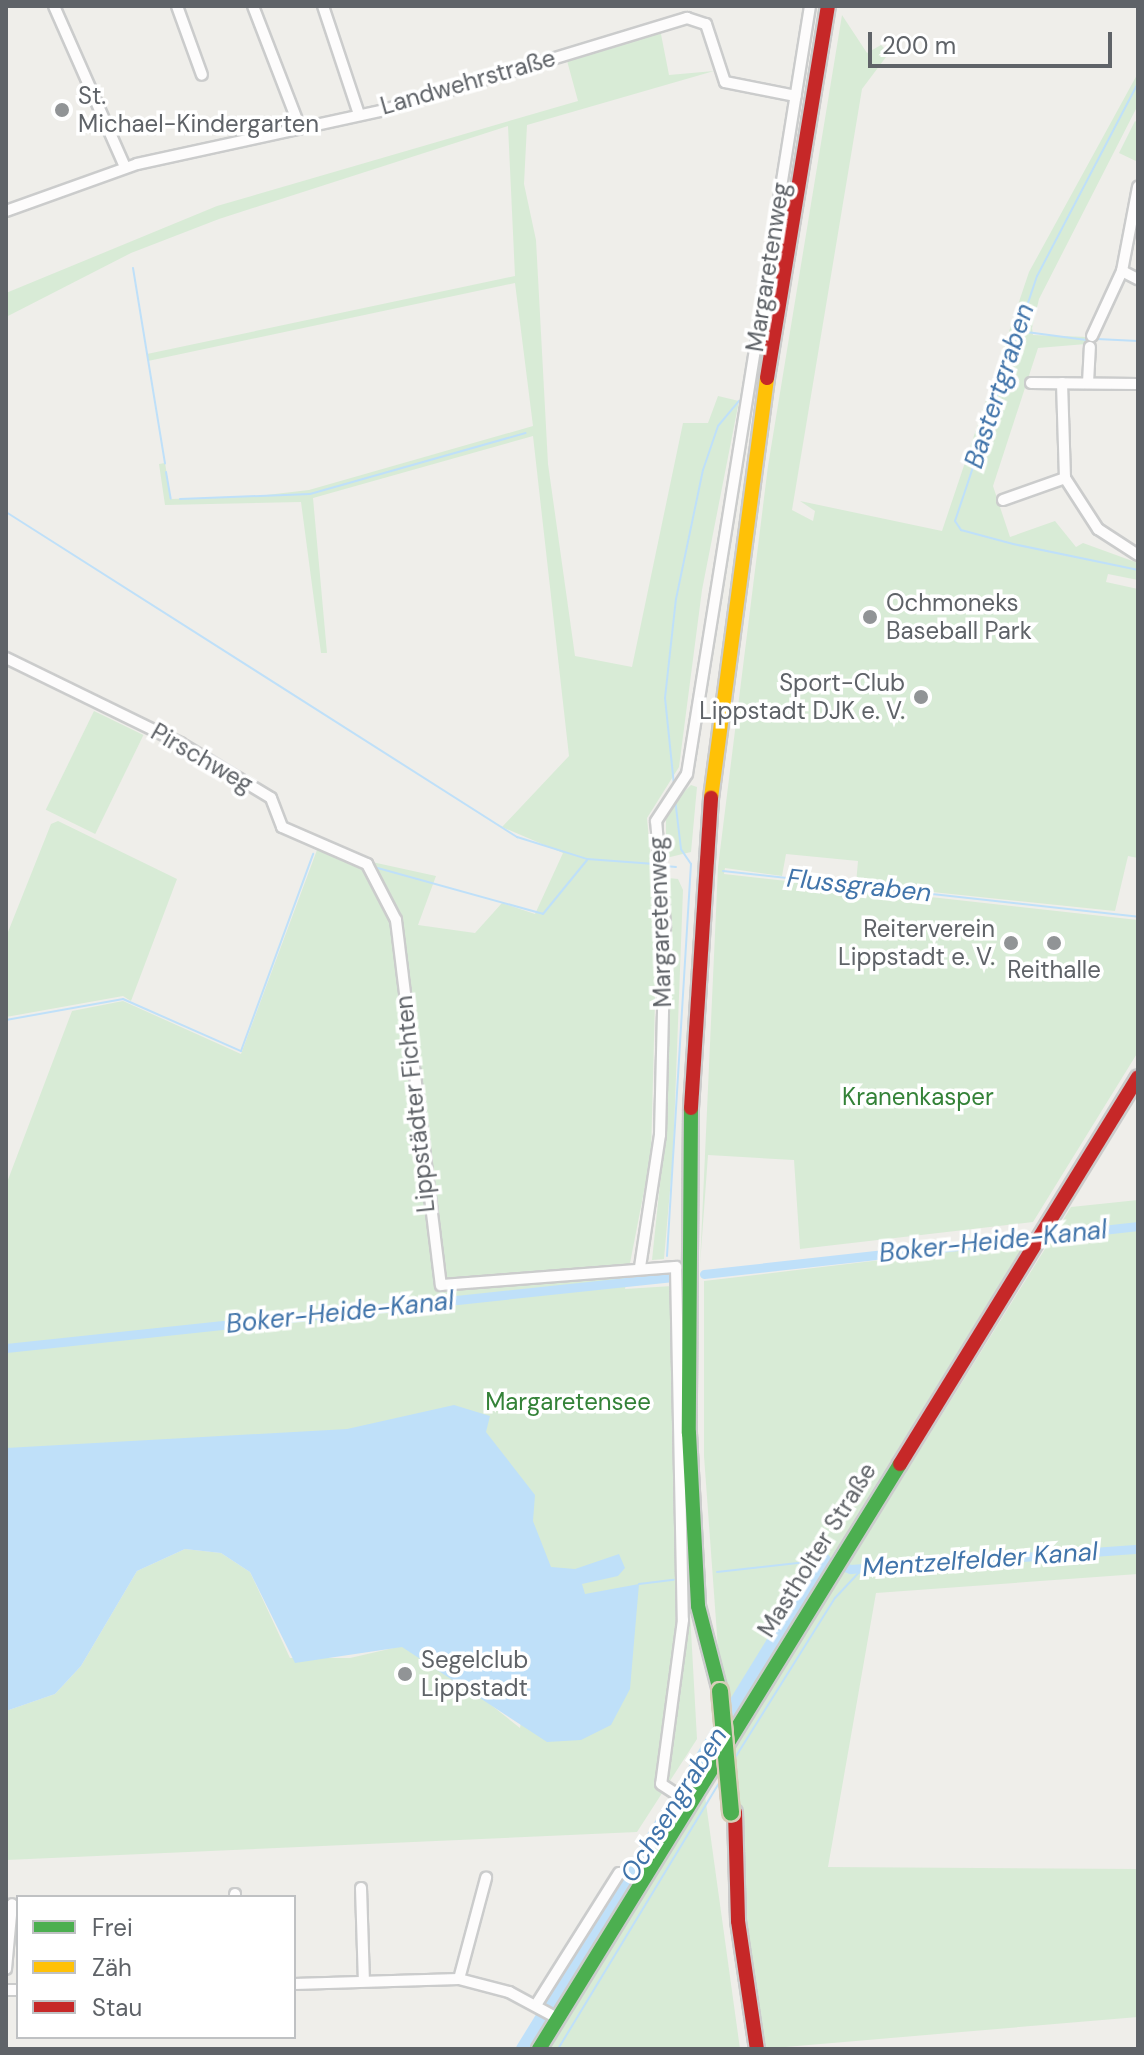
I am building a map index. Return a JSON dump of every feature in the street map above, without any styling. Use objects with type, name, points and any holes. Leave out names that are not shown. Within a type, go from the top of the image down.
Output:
[{"type":"main road","points":[[722,1691],[698,1606],[688,1401],[687,1195],[701,889],[739,552],[828,6]]},
{"type":"main road","points":[[757,2049],[738,1921],[733,1813],[722,1691],[706,1606],[695,1337],[709,904],[734,651],[836,6]]},
{"type":"main road","name":"Mastholter Straße","points":[[539,2049],[555,2016],[687,1801],[843,1556],[1138,1077]]},
{"type":"main road","points":[[733,1813],[731,1924],[748,2049]]},
{"type":"street","points":[[54,6],[125,167]]},
{"type":"street","points":[[177,6],[202,75]]},
{"type":"street","points":[[253,6],[299,125]]},
{"type":"street","points":[[323,6],[358,111]]},
{"type":"street","name":"Margaretenweg","points":[[640,1267],[660,1135],[661,874],[656,821],[667,796],[687,774],[810,6]]},
{"type":"street","name":"Landwehrstraße","points":[[6,211],[125,167],[358,111],[384,110],[698,17],[725,82],[796,96]]},
{"type":"street","points":[[1088,383],[1091,341],[1122,271],[1138,187]]},
{"type":"street","points":[[1122,271],[1138,279]]},
{"type":"street","points":[[1031,383],[1138,384]]},
{"type":"street","points":[[1062,383],[1065,478],[1098,529],[1138,555]]},
{"type":"street","points":[[1003,500],[1065,478]]},
{"type":"street","name":"Pirschweg","points":[[6,658],[180,743],[271,798],[282,827],[370,869],[396,920]]},
{"type":"street","name":"Lippstädter Fichten","points":[[396,920],[433,1270],[441,1285],[640,1267]]},
{"type":"street","points":[[640,1267],[669,1264],[678,1273],[683,1620],[662,1754],[661,1784],[687,1801]]},
{"type":"street","points":[[537,2006],[619,1873]]},
{"type":"street","points":[[459,1979],[486,1878]]},
{"type":"street","points":[[361,1888],[364,1981]]},
{"type":"street","points":[[6,1969],[12,1904]]},
{"type":"street","points":[[296,1984],[459,1979],[537,2006],[555,2016]]},
{"type":"green space","name":"Kranenkasper","points":[[842,15],[867,53],[881,45],[889,53],[862,89],[792,510],[813,521],[815,511],[800,501],[942,531],[1029,272],[1138,73],[1138,105],[1039,299],[1032,328],[1033,335],[1087,337],[1086,344],[1038,348],[993,486],[1010,537],[1055,521],[1076,547],[1083,543],[1138,563],[1138,580],[1108,574],[1106,582],[1138,589],[1138,858],[1128,856],[1115,911],[856,884],[858,861],[786,854],[782,876],[725,868],[724,874],[1138,920],[1138,1052],[1033,1222],[800,1249],[794,1160],[708,1155],[700,1265],[718,867],[768,466]]},
{"type":"green space","points":[[660,29],[669,75],[714,71],[527,125],[524,184],[536,240],[548,464],[575,656],[632,667],[683,423],[708,423],[718,396],[739,401],[702,590],[679,767],[647,818],[657,924],[651,1155],[625,1289],[672,1286],[697,1739],[637,1832],[6,1860],[6,1711],[55,1694],[81,1666],[137,1571],[185,1549],[221,1553],[250,1572],[290,1658],[350,1658],[402,1646],[446,1669],[520,1728],[547,1558],[6,1494],[6,1185],[72,1011],[123,1001],[241,1054],[317,850],[436,876],[418,925],[475,933],[502,903],[535,914],[563,853],[502,827],[569,756],[533,436],[313,498],[327,653],[321,653],[301,502],[165,505],[159,464],[165,463],[171,499],[258,496],[309,490],[533,426],[515,283],[148,361],[147,354],[515,276],[508,126],[219,219],[131,253],[6,317],[6,293],[217,206],[578,101],[566,57]]},
{"type":"green space","points":[[1135,121],[1138,123],[1138,162],[1119,153]]},
{"type":"green space","points":[[94,711],[143,735],[95,834],[46,810]]},
{"type":"green space","points":[[691,785],[697,787],[691,852],[666,858],[666,809]]},
{"type":"green space","points":[[58,821],[177,879],[131,1001],[123,996],[6,1017],[6,937],[51,824]]},
{"type":"green space","points":[[668,878],[678,879],[683,890],[673,1156],[664,1259],[652,1260],[665,1136]]},
{"type":"green space","points":[[1138,1200],[1138,1574],[876,1593],[828,1867],[1138,1869],[1138,2017],[761,2049],[726,1762],[1071,1207]]},
{"type":"green space","points":[[1025,1243],[724,1731],[704,1456],[704,1281]]},
{"type":"green space","points":[[705,1796],[740,2049],[550,2049]]},
{"type":"water","name":"Margaretensee","points":[[454,1405],[490,1416],[486,1432],[535,1495],[533,1521],[551,1567],[575,1569],[619,1554],[625,1568],[618,1576],[582,1584],[585,1594],[639,1584],[630,1689],[611,1725],[581,1740],[547,1742],[402,1647],[295,1663],[250,1572],[221,1553],[185,1549],[137,1571],[81,1666],[55,1694],[6,1711],[6,1448],[347,1429]]},
{"type":"waterway","name":"Bastertgraben","points":[[1138,83],[1037,276],[955,521],[961,530],[1013,544],[1138,570]]},
{"type":"waterway","points":[[133,268],[165,463]]},
{"type":"waterway","points":[[1019,331],[1086,340]]},
{"type":"waterway","points":[[1097,339],[1138,341]]},
{"type":"waterway","points":[[674,785],[665,698],[676,599],[703,470],[718,426],[739,401]]},
{"type":"waterway","points":[[180,499],[310,494],[526,433]]},
{"type":"waterway","points":[[166,472],[171,499]]},
{"type":"waterway","points":[[6,512],[517,837],[587,859],[655,864]]},
{"type":"waterway","points":[[6,665],[22,671]]},
{"type":"waterway","points":[[160,739],[193,757]]},
{"type":"waterway","points":[[667,1256],[691,864],[681,849],[675,799]]},
{"type":"waterway","points":[[271,813],[282,833],[360,866]]},
{"type":"waterway","points":[[6,1020],[123,999],[241,1051],[313,854]]},
{"type":"waterway","points":[[374,867],[543,914],[587,860]]},
{"type":"waterway","name":"Flussgraben","points":[[665,866],[676,867]]},
{"type":"waterway","name":"Flussgraben","points":[[723,871],[1138,917]]},
{"type":"waterway","name":"Boker-Heide-Kanal","points":[[704,1274],[1138,1226]]},
{"type":"waterway","name":"Boker-Heide-Kanal","points":[[6,1348],[673,1277]]},
{"type":"waterway","name":"Mentzelfelder Kanal","points":[[824,1560],[850,1569],[1138,1549]]},
{"type":"waterway","points":[[717,1572],[824,1560]]},
{"type":"waterway","name":"Ochsengraben","points":[[523,2049],[824,1560]]},
{"type":"waterway","points":[[733,1761],[835,1598],[864,1567]]},
{"type":"waterway","points":[[639,1584],[674,1580]]},
{"type":"waterway","points":[[558,2049],[721,1780]]},
{"type":"traffic: fast","points":[[691,1108],[689,1433],[698,1606],[720,1691]]},
{"type":"traffic: fast","points":[[539,2049],[900,1464]]},
{"type":"traffic: fast","points":[[720,1691],[731,1813]]},
{"type":"traffic: slow","points":[[711,798],[767,378]]},
{"type":"traffic: jam","points":[[767,378],[828,6]]},
{"type":"traffic: jam","points":[[691,1108],[711,798]]},
{"type":"traffic: jam","points":[[900,1464],[1138,1077]]},
{"type":"traffic: jam","points":[[735,1812],[738,1921],[757,2049]]},
{"type":"place","name":"St. Michael-Kindergarten","points":[[62,110]]},
{"type":"place","name":"Ochmoneks Baseball Park","points":[[870,617]]},
{"type":"place","name":"Sport-Club Lippstadt DJK e. V.","points":[[921,697]]},
{"type":"place","name":"Reiterverein Lippstadt e. V.","points":[[1011,943]]},
{"type":"place","name":"Reithalle","points":[[1054,943]]},
{"type":"place","name":"Segelclub Lippstadt","points":[[405,1674]]}]
